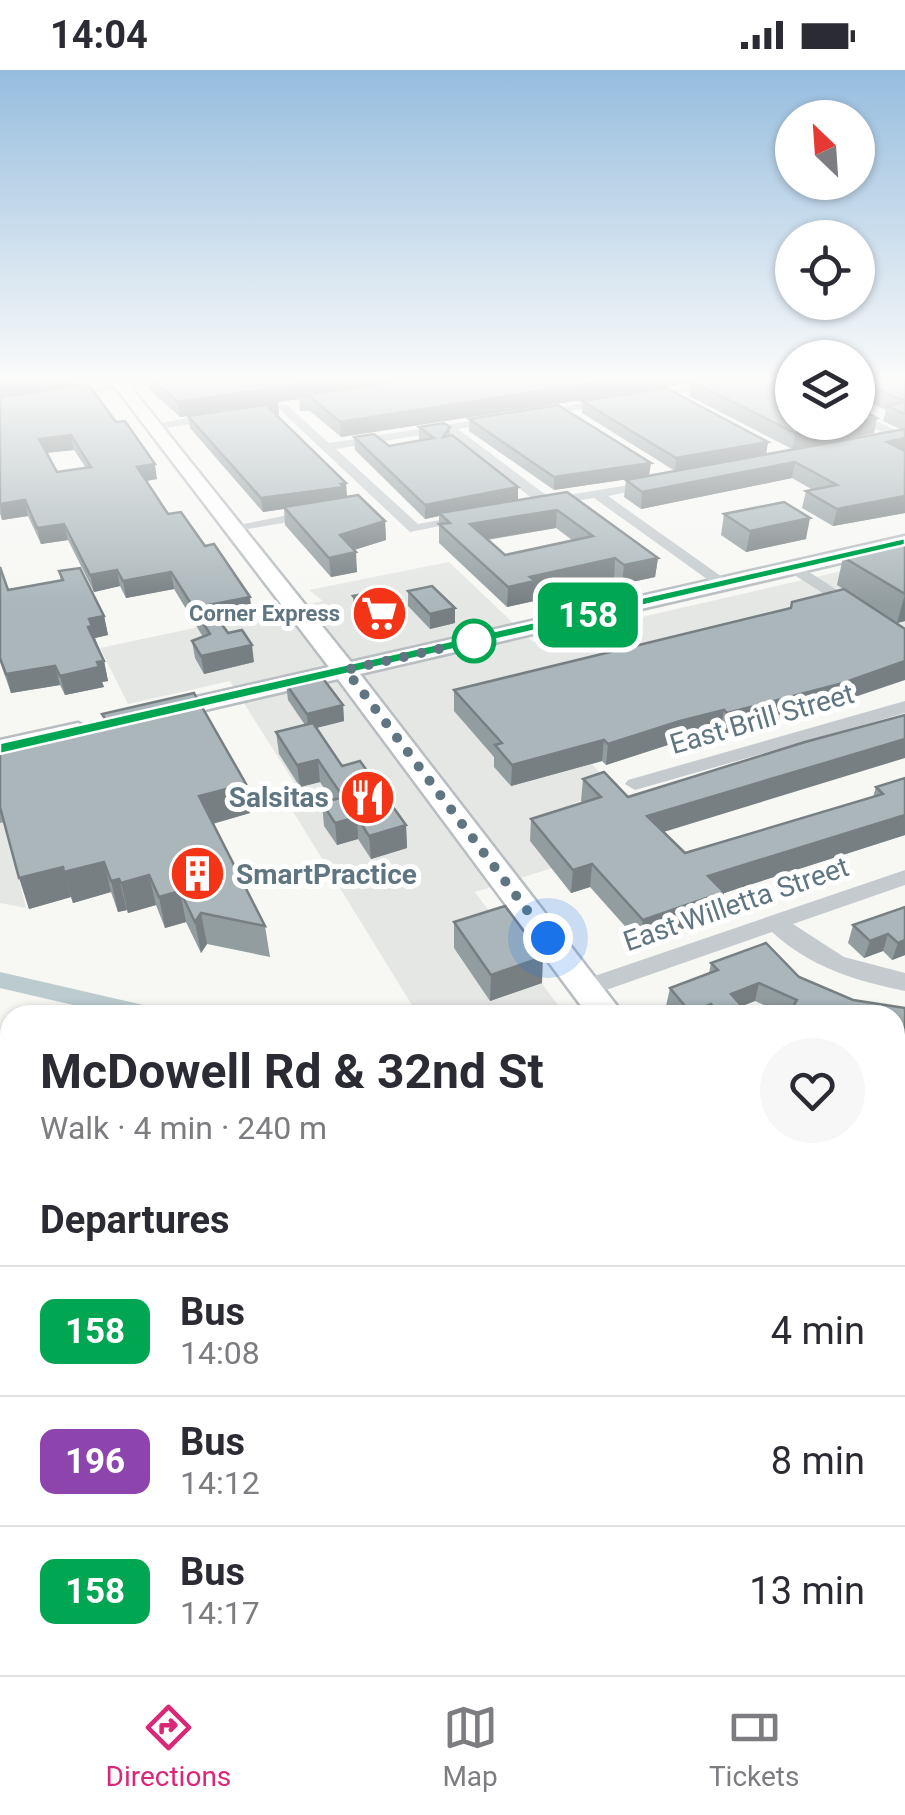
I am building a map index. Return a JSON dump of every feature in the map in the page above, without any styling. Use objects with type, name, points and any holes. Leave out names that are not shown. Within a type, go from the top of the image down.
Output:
[{"type":"main road","points":[[176,455],[236,527],[599,1005]]},
{"type":"main road","points":[[135,718],[905,542]]},
{"type":"main road","points":[[0,748],[102,725]]},
{"type":"street","points":[[334,455],[415,529],[491,514]]},
{"type":"street","points":[[483,455],[548,504]]},
{"type":"street","points":[[528,507],[672,480],[647,464]]},
{"type":"street","points":[[598,494],[724,584]]},
{"type":"street","points":[[366,504],[384,501]]},
{"type":"street","points":[[236,527],[330,510]]},
{"type":"street","points":[[793,568],[905,640]]},
{"type":"street","name":"East Brill Street","points":[[635,784],[905,707]]},
{"type":"street","name":"East Willetta Street","points":[[586,988],[905,877]]},
{"type":"street","points":[[776,922],[803,947],[838,967],[905,982]]},
{"type":"shaded area","points":[[449,562],[533,642],[881,562],[905,576],[905,646],[574,745],[616,790],[574,803],[614,849],[475,892],[558,1005],[412,1005],[281,792],[297,787],[230,681],[128,704],[100,648],[323,601],[309,590]]},
{"type":"shaded area","points":[[0,808],[4,822],[26,908],[0,903]]},
{"type":"building","points":[[0,455],[48,455],[57,472],[91,467],[83,455],[149,455],[155,464],[137,467],[168,514],[181,512],[205,546],[214,544],[250,597],[208,605],[228,633],[242,630],[252,645],[201,656],[192,641],[210,634],[171,572],[123,581],[117,570],[90,575],[64,524],[37,528],[25,500],[0,504]]},
{"type":"building","points":[[223,455],[317,455],[346,483],[341,484],[344,487],[261,498]]},
{"type":"building","points":[[373,455],[477,455],[518,487],[425,505]]},
{"type":"building","points":[[522,455],[638,455],[651,463],[554,477]]},
{"type":"building","points":[[763,455],[905,455],[905,496],[837,509],[806,491],[837,485],[795,462],[642,492],[626,480]]},
{"type":"building","points":[[567,492],[658,558],[624,565],[615,558],[530,577],[535,581],[508,587],[439,524],[450,523],[439,513]],"holes":[[[557,510],[593,536],[505,555],[470,524]]]},
{"type":"building","points":[[358,495],[385,521],[340,535],[356,552],[329,558],[284,507]]},
{"type":"building","points":[[784,502],[810,518],[750,531],[724,514]]},
{"type":"building","points":[[904,543],[905,594],[843,557]]},
{"type":"building","points":[[0,567],[8,590],[63,580],[59,571],[80,568],[104,616],[89,619],[92,626],[88,627],[104,661],[97,662],[99,667],[60,676],[55,666],[6,674],[0,658]]},
{"type":"building","points":[[432,586],[455,608],[430,614],[408,591]]},
{"type":"building","points":[[390,588],[402,601],[365,609],[353,596]]},
{"type":"building","points":[[844,589],[905,629],[905,661],[843,683],[512,765],[495,745],[502,743],[454,690],[791,608],[792,602]]},
{"type":"building","points":[[321,676],[343,705],[307,714],[286,684]]},
{"type":"building","points":[[194,693],[246,784],[199,796],[265,926],[201,913],[195,922],[180,891],[159,897],[149,875],[121,883],[119,879],[111,881],[104,862],[19,878],[0,807],[0,744],[4,743],[5,748],[39,740],[38,737],[106,720],[102,714]]},
{"type":"building","points":[[905,715],[905,739],[647,816],[685,853],[883,794],[876,787],[905,778],[905,815],[708,876],[724,892],[643,920],[592,864],[573,870],[531,819],[601,797],[583,779],[604,772],[628,797]]},
{"type":"building","points":[[313,723],[342,766],[360,761],[406,825],[369,836],[357,817],[335,823],[322,803],[343,797],[318,760],[297,765],[276,732]]},
{"type":"building","points":[[505,906],[543,957],[491,975],[454,922]]},
{"type":"building","points":[[905,907],[905,940],[898,943],[888,934],[870,941],[853,925]]},
{"type":"building","points":[[766,943],[799,977],[853,1000],[886,1005],[794,1005],[797,1000],[759,983],[731,994],[741,1005],[684,1005],[670,988],[718,970],[711,963]]},
{"type":"waterway","points":[[0,980],[109,1005]]},
{"type":"bus line","name":"158","points":[[0,748],[905,542]]},
{"type":"place","name":"Corner Express","points":[[379,613]]},
{"type":"place","name":"Salsitas","points":[[368,797]]},
{"type":"place","name":"SmartPractice","points":[[197,874]]},
{"type":"route","points":[[474,641],[346,670],[548,938]]}]
